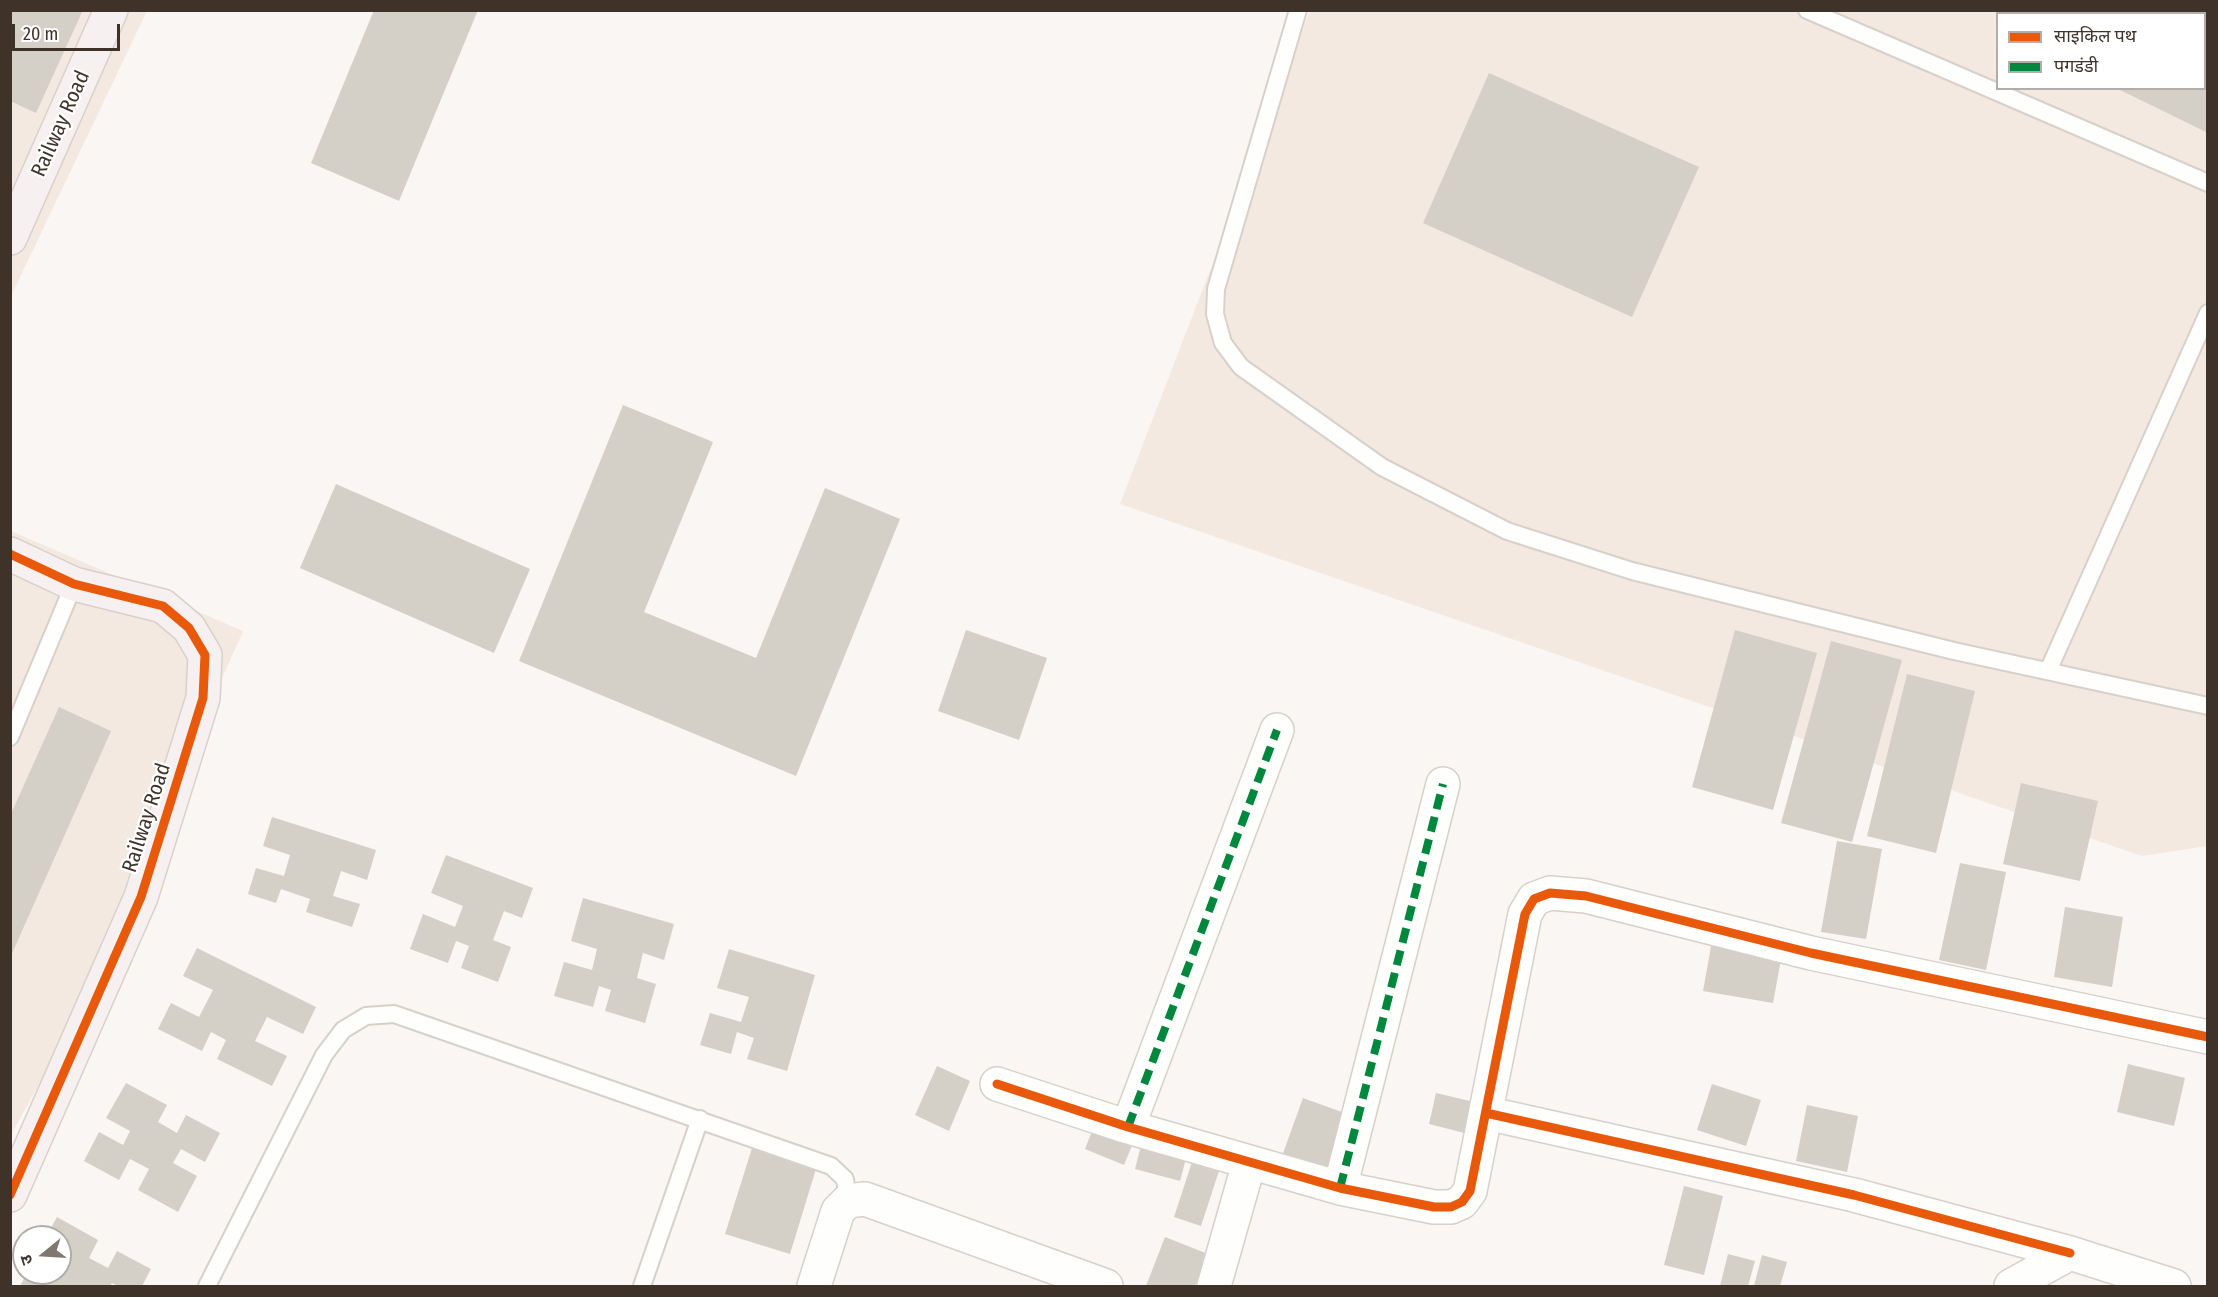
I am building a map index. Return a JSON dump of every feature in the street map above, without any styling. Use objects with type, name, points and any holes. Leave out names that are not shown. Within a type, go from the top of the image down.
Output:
[{"type":"street","name":"Railway Road","points":[[10,238],[111,10]]},
{"type":"street","name":"Railway Road","points":[[10,554],[74,584],[163,606],[189,628],[205,655],[203,698],[141,897],[10,1195]]},
{"type":"street","points":[[1128,1127],[1277,730]]},
{"type":"street","points":[[1340,1188],[1443,784]]},
{"type":"street","points":[[997,1084],[1128,1127],[1340,1188],[1434,1207],[1451,1207],[1462,1202],[1470,1191],[1526,914],[1534,899],[1550,893],[1586,896],[1811,953],[2208,1037]]},
{"type":"street","points":[[1486,1113],[1854,1195],[2070,1254],[2174,1287]]},
{"type":"street","points":[[1214,1287],[1249,1163]]},
{"type":"street","points":[[814,1287],[838,1211],[849,1201],[865,1198],[1106,1287]]},
{"type":"street","points":[[2011,1287],[2070,1254]]},
{"type":"lane","points":[[1298,10],[1216,290],[1215,314],[1223,343],[1241,367],[1382,466],[1507,531],[1632,571],[1954,651],[2208,706]]},
{"type":"lane","points":[[1807,10],[2208,183]]},
{"type":"lane","points":[[2048,671],[2208,313]]},
{"type":"lane","points":[[10,737],[74,584]]},
{"type":"lane","points":[[207,1287],[324,1055],[343,1030],[366,1016],[394,1014],[831,1166],[845,1179],[849,1201]]},
{"type":"lane","points":[[642,1287],[700,1119]]},
{"type":"shaded area","points":[[11,11],[147,11],[11,296]]},
{"type":"shaded area","points":[[1310,11],[2207,11],[2207,846],[2142,856],[1120,504]]},
{"type":"shaded area","points":[[11,531],[243,631],[54,1057],[11,1135]]},
{"type":"building","points":[[10,10],[83,10],[36,113],[10,101]]},
{"type":"building","points":[[374,10],[478,10],[399,201],[311,163]]},
{"type":"building","points":[[2023,10],[2066,10],[2065,12],[2026,12]]},
{"type":"building","points":[[2074,10],[2208,10],[2208,133],[2120,90],[2206,90],[2206,12],[2073,12]]},
{"type":"building","points":[[1489,73],[1699,167],[1632,317],[1423,223]]},
{"type":"building","points":[[623,405],[713,442],[644,612],[756,658],[825,488],[900,519],[796,776],[519,661]]},
{"type":"building","points":[[336,484],[530,569],[494,653],[300,568]]},
{"type":"building","points":[[966,630],[1047,658],[1019,740],[938,711]]},
{"type":"building","points":[[1735,630],[1817,653],[1773,810],[1692,787]]},
{"type":"building","points":[[1831,641],[1902,660],[1852,842],[1781,823]]},
{"type":"building","points":[[1907,674],[1975,691],[1936,853],[1867,836]]},
{"type":"building","points":[[59,707],[111,731],[10,958],[10,816]]},
{"type":"building","points":[[2021,783],[2098,801],[2080,881],[2003,864]]},
{"type":"building","points":[[272,817],[376,850],[367,880],[341,871],[333,896],[360,904],[352,927],[306,912],[310,899],[281,889],[276,903],[248,894],[256,868],[284,876],[290,855],[263,846]]},
{"type":"building","points":[[1837,841],[1882,849],[1866,939],[1821,932]]},
{"type":"building","points":[[446,855],[533,888],[522,918],[504,911],[493,940],[511,947],[498,982],[461,968],[469,946],[456,941],[448,963],[410,949],[423,914],[455,927],[463,906],[431,893]]},
{"type":"building","points":[[1960,863],[2006,872],[1986,970],[1939,960]]},
{"type":"building","points":[[583,898],[674,924],[664,960],[643,953],[637,978],[656,984],[645,1023],[605,1011],[611,990],[599,986],[593,1007],[554,996],[564,962],[592,970],[597,949],[571,941]]},
{"type":"building","points":[[2065,907],[2123,917],[2112,987],[2054,977]]},
{"type":"building","points":[[1712,941],[1782,954],[1773,1003],[1703,991]]},
{"type":"building","points":[[197,948],[316,1007],[303,1034],[267,1017],[255,1041],[287,1056],[272,1086],[217,1059],[226,1040],[211,1032],[202,1051],[158,1029],[171,1003],[199,1017],[213,990],[183,976]]},
{"type":"building","points":[[729,949],[815,975],[787,1071],[747,1059],[754,1038],[737,1032],[731,1054],[700,1045],[710,1013],[741,1022],[749,997],[717,988]]},
{"type":"building","points":[[2128,1064],[2185,1078],[2174,1126],[2117,1112]]},
{"type":"building","points":[[937,1066],[970,1081],[949,1131],[915,1115]]},
{"type":"building","points":[[126,1083],[167,1105],[158,1122],[177,1133],[186,1115],[220,1133],[205,1162],[181,1149],[173,1163],[197,1176],[178,1212],[138,1190],[149,1169],[130,1159],[119,1180],[84,1161],[99,1132],[123,1145],[130,1131],[106,1118]]},
{"type":"building","points":[[1712,1084],[1761,1100],[1746,1146],[1697,1130]]},
{"type":"building","points":[[1436,1093],[1487,1105],[1480,1137],[1429,1124]]},
{"type":"building","points":[[1303,1098],[1353,1116],[1332,1175],[1282,1156]]},
{"type":"building","points":[[1807,1105],[1858,1116],[1847,1172],[1796,1161]]},
{"type":"building","points":[[1096,1121],[1135,1138],[1124,1165],[1085,1149]]},
{"type":"building","points":[[1143,1138],[1188,1151],[1180,1181],[1135,1169]]},
{"type":"building","points":[[752,1148],[816,1169],[790,1254],[725,1234]]},
{"type":"building","points":[[1193,1159],[1220,1168],[1201,1226],[1174,1217]]},
{"type":"building","points":[[1684,1186],[1723,1196],[1704,1275],[1664,1265]]},
{"type":"building","points":[[57,1217],[71,1225],[53,1225]]},
{"type":"building","points":[[72,1225],[98,1240],[89,1258],[108,1268],[117,1251],[151,1269],[142,1286],[118,1286],[112,1283],[110,1286],[20,1286],[72,1285]]},
{"type":"building","points":[[1165,1237],[1208,1254],[1195,1286],[1146,1286]]},
{"type":"building","points":[[1728,1254],[1755,1261],[1748,1286],[1720,1286]]},
{"type":"building","points":[[1762,1255],[1787,1262],[1780,1286],[1754,1286]]},
{"type":"marked path","points":[[1128,1127],[1277,730]]},
{"type":"marked path","points":[[1340,1188],[1443,784]]},
{"type":"cycle path","points":[[10,554],[74,584],[163,606],[189,628],[205,655],[203,698],[141,897],[10,1195]]},
{"type":"cycle path","points":[[997,1084],[1128,1127],[1340,1188],[1434,1207],[1451,1207],[1462,1202],[1470,1191],[1525,914],[1534,899],[1550,893],[1586,896],[1811,953],[2208,1037]]},
{"type":"cycle path","points":[[1486,1113],[1854,1195],[2070,1253]]}]
